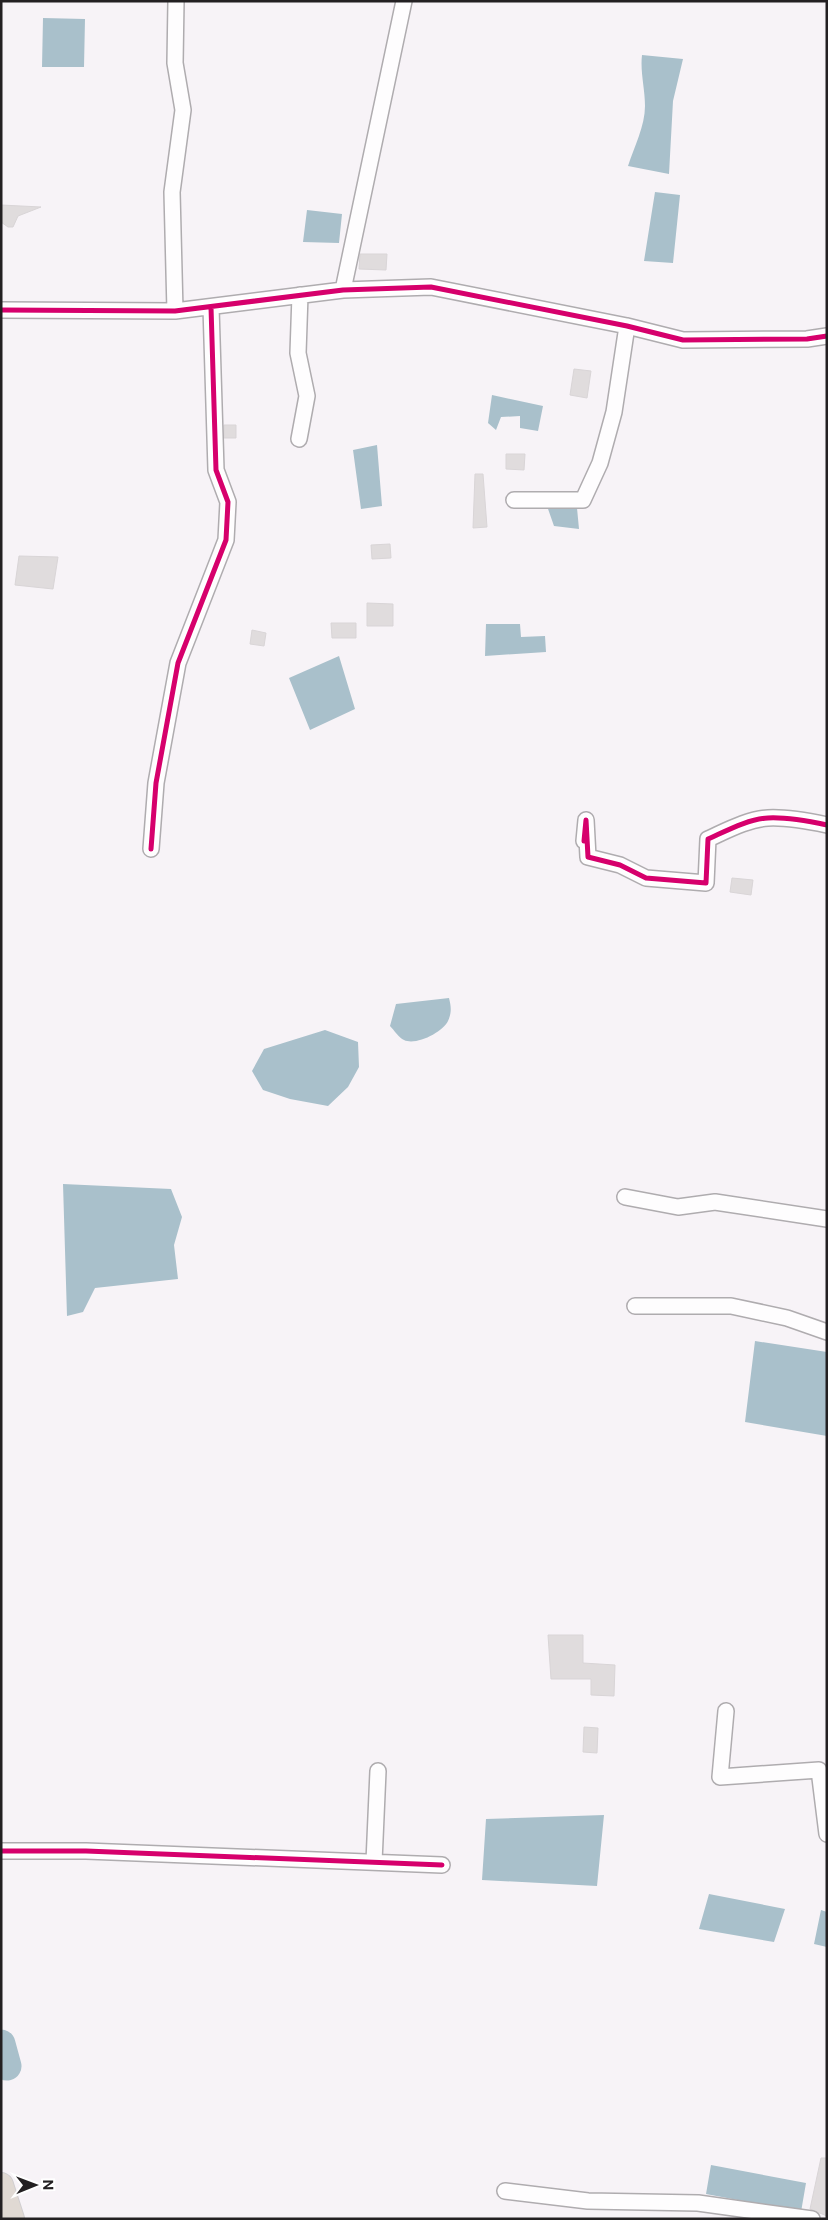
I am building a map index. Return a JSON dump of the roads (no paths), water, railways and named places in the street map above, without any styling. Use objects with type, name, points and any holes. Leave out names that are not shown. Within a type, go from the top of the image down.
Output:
[{"type":"highway","points":[[1,2185],[12,2219]]},
{"type":"street","points":[[176,1],[175,63],[183,110],[172,192],[176,311]]},
{"type":"street","points":[[343,290],[404,1]]},
{"type":"street","points":[[1,310],[176,311],[343,290],[431,286],[627,326],[683,340],[807,339],[827,336]]},
{"type":"street","points":[[299,439],[306,396],[298,353],[300,295]]},
{"type":"street","points":[[152,849],[156,783],[178,663],[226,540],[228,502],[216,470],[211,307]]},
{"type":"street","points":[[514,500],[583,500],[600,464],[614,412],[627,326]]},
{"type":"street","points":[[584,841],[586,820],[588,857],[620,865],[646,878],[706,883],[708,839],[732,828],[766,818],[800,820],[827,825]]},
{"type":"street","points":[[625,1197],[678,1207],[715,1202],[827,1219]]},
{"type":"street","points":[[635,1306],[731,1306],[787,1318],[827,1332]]},
{"type":"street","points":[[726,1711],[720,1777],[819,1770],[827,1834]]},
{"type":"street","points":[[374,1862],[378,1771]]},
{"type":"street","points":[[1,1851],[86,1851],[442,1865]]},
{"type":"street","points":[[505,2191],[588,2200],[698,2203],[812,2219]]},
{"type":"water","points":[[43,18],[85,19],[84,67],[42,67]]},
{"type":"water","points":[[642,55],[683,59],[673,101],[669,174],[628,166],[645,114]]},
{"type":"water","points":[[655,192],[680,195],[673,263],[644,261]]},
{"type":"water","points":[[307,210],[342,214],[339,243],[303,242]]},
{"type":"water","points":[[492,395],[543,406],[538,431],[520,428],[520,416],[501,417],[496,430],[488,423]]},
{"type":"water","points":[[377,445],[382,506],[361,509],[353,450]]},
{"type":"water","points":[[547,506],[577,508],[579,529],[554,526]]},
{"type":"water","points":[[486,624],[520,624],[521,637],[545,636],[546,652],[485,656]]},
{"type":"water","points":[[339,656],[355,709],[310,730],[289,678]]},
{"type":"water","points":[[449,998],[451,1009],[448,1021],[441,1029],[429,1037],[415,1041],[404,1040],[390,1026],[396,1004]]},
{"type":"water","points":[[325,1030],[358,1042],[359,1067],[348,1087],[328,1106],[290,1099],[263,1090],[252,1071],[264,1049]]},
{"type":"water","points":[[63,1184],[171,1189],[182,1217],[174,1245],[178,1279],[95,1288],[83,1312],[67,1316]]},
{"type":"water","points":[[755,1341],[827,1352],[827,1436],[745,1422]]},
{"type":"water","points":[[604,1815],[597,1886],[482,1880],[486,1819]]},
{"type":"water","points":[[709,1894],[785,1909],[774,1942],[699,1929]]},
{"type":"water","points":[[821,1910],[827,1912],[827,1947],[814,1944]]},
{"type":"water","points":[[711,2165],[806,2183],[801,2212],[706,2194]]},
{"type":"waterway","points":[[1,2044],[7,2066]]}]
